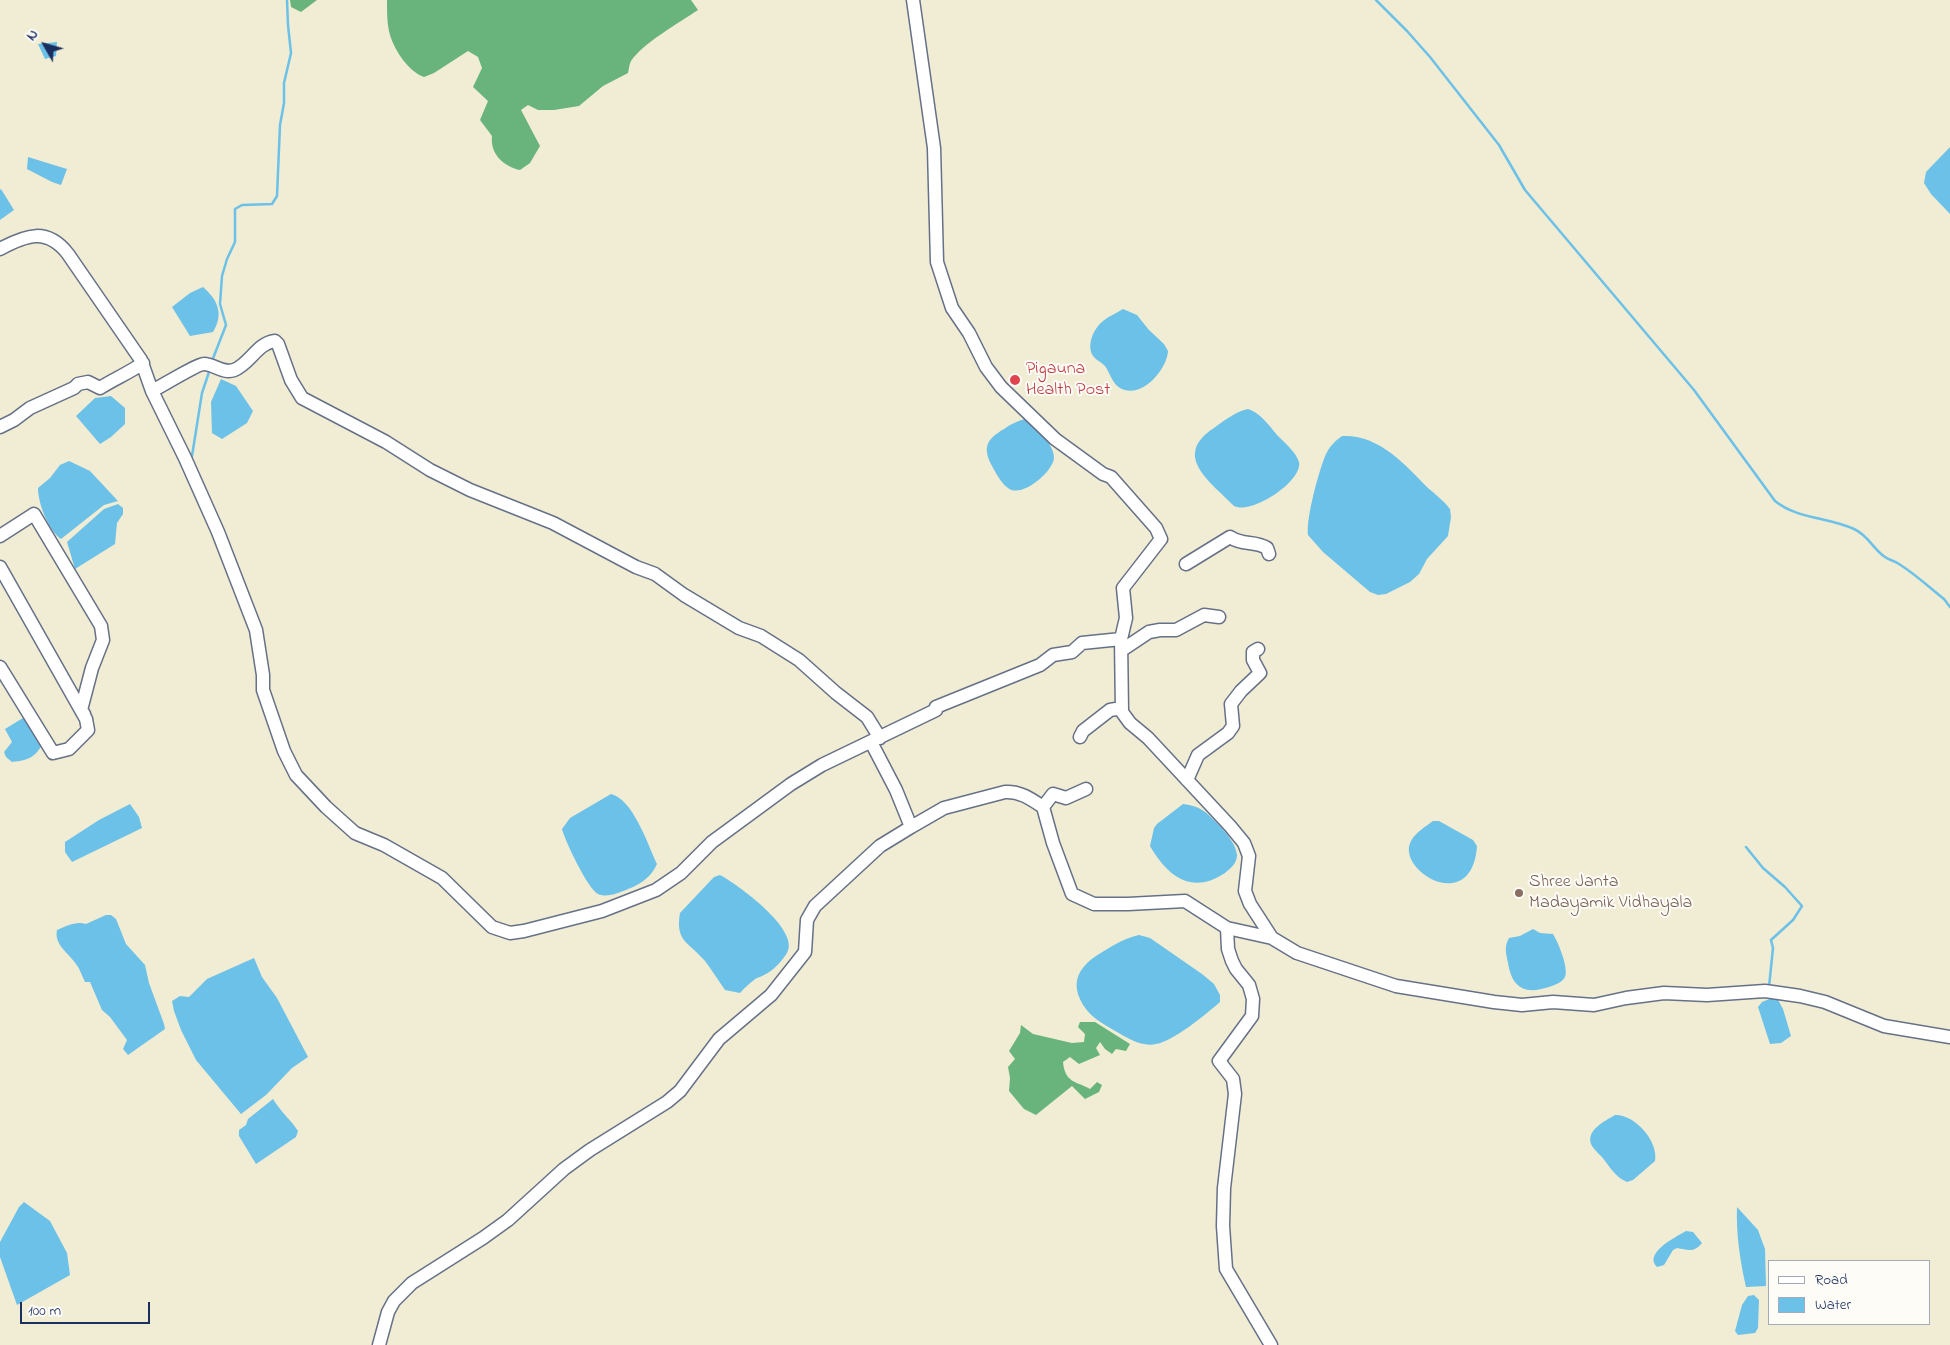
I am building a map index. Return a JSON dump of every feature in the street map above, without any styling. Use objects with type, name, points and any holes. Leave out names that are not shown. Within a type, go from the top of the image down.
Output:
[{"type":"street","points":[[913,0],[934,148],[937,262],[952,308],[969,333],[986,367],[1001,387],[1055,439],[1095,468],[1111,477],[1156,528],[1161,539],[1123,588],[1126,618],[1122,644],[1122,712],[1130,723],[1148,738],[1244,843],[1249,856],[1245,891],[1250,904],[1272,938]]},
{"type":"street","points":[[0,249],[15,241],[36,236],[55,241],[68,254],[136,350],[143,363],[152,391],[185,458],[256,630],[263,675],[263,690],[284,751],[296,775],[326,807],[355,833],[384,845],[442,878],[488,924],[498,930],[510,933],[524,931],[594,914],[656,890],[681,873],[712,842],[791,784],[822,765],[936,710],[936,707],[1040,665],[1053,655],[1072,652],[1082,643],[1122,644],[1149,632],[1176,630],[1204,615],[1219,617]]},
{"type":"street","points":[[152,391],[195,366],[203,364],[226,370],[236,369],[262,347],[275,341],[302,398],[386,442],[438,474],[470,490],[553,523],[636,567],[655,574],[684,595],[739,628],[761,636],[799,660],[836,693],[867,717],[911,826]]},
{"type":"street","points":[[0,427],[14,420],[30,408],[74,388],[78,384],[88,382],[100,388],[126,375],[143,363]]},
{"type":"street","points":[[0,536],[34,514],[101,626],[103,640],[92,668],[81,710],[86,719],[88,730],[69,749],[54,753],[0,666]]},
{"type":"street","points":[[1186,564],[1230,536],[1239,542],[1260,543],[1267,548],[1269,554]]},
{"type":"street","points":[[0,567],[86,719]]},
{"type":"street","points":[[1187,780],[1198,755],[1228,733],[1233,726],[1231,704],[1241,691],[1260,673],[1253,660],[1253,652],[1258,649]]},
{"type":"street","points":[[1080,737],[1083,731],[1110,710],[1122,708]]},
{"type":"street","points":[[1043,807],[1053,794],[1066,798],[1086,789]]},
{"type":"street","points":[[379,1345],[388,1312],[394,1301],[412,1283],[502,1224],[527,1204],[564,1169],[680,1091],[719,1039],[771,995],[804,952],[807,920],[815,906],[880,846],[944,808],[1005,792],[1021,794],[1043,807],[1053,843],[1072,894],[1094,904],[1185,901],[1227,928],[1272,938],[1297,952],[1396,986],[1522,1005],[1553,1002],[1594,1005],[1664,993],[1707,995],[1765,991],[1825,1002],[1884,1026],[1950,1037]]},
{"type":"street","points":[[1227,928],[1228,949],[1232,960],[1236,969],[1249,985],[1253,999],[1252,1016],[1219,1061],[1233,1079],[1235,1094],[1224,1188],[1223,1226],[1226,1270],[1271,1345]]},
{"type":"green space","points":[[290,0],[317,0],[301,12],[291,7]]},
{"type":"green space","points":[[387,0],[691,0],[698,10],[636,54],[631,61],[628,73],[603,86],[579,106],[554,110],[538,110],[528,105],[521,110],[540,146],[530,163],[520,170],[508,166],[495,154],[492,136],[480,120],[488,101],[473,87],[482,68],[478,57],[468,51],[434,73],[424,77],[418,74],[403,60],[392,41],[388,27]]},
{"type":"green space","points":[[1080,1022],[1095,1022],[1130,1044],[1126,1051],[1116,1049],[1112,1054],[1100,1042],[1096,1048],[1100,1055],[1079,1064],[1070,1057],[1063,1062],[1064,1069],[1069,1078],[1090,1089],[1097,1082],[1102,1085],[1099,1092],[1085,1099],[1072,1086],[1036,1115],[1024,1109],[1009,1091],[1010,1078],[1008,1067],[1015,1059],[1009,1051],[1020,1033],[1021,1025],[1033,1034],[1072,1043],[1084,1042],[1085,1034],[1078,1027]]},
{"type":"water","points":[[57,42],[56,56],[45,59],[38,44]]},
{"type":"water","points":[[1950,147],[1950,214],[1931,194],[1924,183],[1926,172]]},
{"type":"water","points":[[28,157],[67,169],[61,185],[27,169]]},
{"type":"water","points":[[0,190],[14,210],[0,220]]},
{"type":"water","points":[[203,287],[216,302],[219,313],[218,319],[213,332],[190,336],[172,307],[190,293]]},
{"type":"water","points":[[1123,309],[1137,315],[1164,344],[1168,351],[1167,359],[1152,381],[1144,387],[1128,391],[1117,386],[1105,366],[1093,356],[1090,347],[1092,337],[1100,324]]},
{"type":"water","points":[[221,379],[236,386],[253,411],[247,423],[222,439],[212,433],[211,402]]},
{"type":"water","points":[[111,396],[125,408],[125,424],[100,444],[76,416],[95,398]]},
{"type":"water","points":[[1248,409],[1264,420],[1293,451],[1299,462],[1298,470],[1285,487],[1264,501],[1252,506],[1242,507],[1234,506],[1215,488],[1199,468],[1195,459],[1196,449],[1202,438],[1226,419]]},
{"type":"water","points":[[1025,419],[1036,426],[1045,437],[1054,458],[1052,464],[1042,477],[1028,487],[1014,490],[1005,486],[999,478],[989,459],[987,449],[990,440],[994,436],[1014,423]]},
{"type":"water","points":[[1342,436],[1367,440],[1390,452],[1450,509],[1451,517],[1448,536],[1427,559],[1419,574],[1410,582],[1386,594],[1378,595],[1370,592],[1323,552],[1308,535],[1311,506],[1323,461],[1331,446]]},
{"type":"water","points":[[69,461],[90,471],[118,501],[104,505],[61,539],[48,523],[40,501],[38,488],[50,478],[60,465]]},
{"type":"water","points":[[118,504],[123,508],[123,514],[117,523],[115,544],[75,569],[67,542],[104,509]]},
{"type":"water","points":[[23,718],[28,720],[44,742],[31,757],[12,762],[6,757],[4,752],[12,742],[5,729]]},
{"type":"water","points":[[611,794],[626,804],[633,813],[657,864],[649,876],[637,885],[617,893],[602,895],[594,890],[583,874],[572,854],[562,829],[570,818]]},
{"type":"water","points":[[130,804],[139,817],[142,828],[72,862],[65,852],[65,842],[99,820]]},
{"type":"water","points":[[1183,804],[1195,806],[1207,814],[1225,832],[1235,847],[1237,858],[1235,863],[1225,873],[1213,879],[1192,882],[1182,879],[1165,866],[1150,846],[1154,828],[1157,824]]},
{"type":"water","points":[[1433,821],[1439,821],[1473,840],[1477,846],[1472,867],[1462,879],[1450,883],[1436,881],[1424,874],[1414,864],[1409,852],[1411,841],[1418,832]]},
{"type":"water","points":[[720,875],[740,888],[765,909],[785,932],[789,943],[787,953],[783,959],[767,973],[755,979],[740,993],[725,990],[705,961],[681,936],[680,913],[714,877]]},
{"type":"water","points":[[106,915],[111,915],[116,919],[126,944],[145,965],[149,983],[165,1029],[128,1055],[123,1049],[127,1040],[110,1017],[102,1010],[90,982],[85,982],[77,966],[60,944],[57,935],[57,930],[64,927],[82,923],[86,924]]},
{"type":"water","points":[[1533,929],[1540,933],[1553,934],[1562,955],[1566,973],[1564,979],[1558,984],[1541,989],[1527,990],[1516,984],[1510,972],[1506,944],[1509,938],[1520,936]]},
{"type":"water","points":[[1139,935],[1150,938],[1202,974],[1214,984],[1220,995],[1220,1002],[1198,1020],[1172,1038],[1151,1045],[1136,1042],[1100,1022],[1086,1009],[1077,991],[1078,976],[1088,962],[1116,944]]},
{"type":"water","points":[[254,958],[262,977],[277,998],[308,1057],[292,1068],[266,1095],[241,1114],[196,1060],[181,1030],[172,1001],[180,996],[189,997],[207,979]]},
{"type":"water","points":[[1777,998],[1783,1009],[1791,1036],[1781,1043],[1770,1044],[1758,1007],[1762,1002]]},
{"type":"water","points":[[273,1099],[298,1131],[296,1137],[256,1164],[239,1136],[239,1130],[246,1125],[248,1119]]},
{"type":"water","points":[[1615,1115],[1623,1116],[1638,1124],[1649,1138],[1655,1154],[1655,1161],[1633,1180],[1627,1182],[1614,1173],[1593,1148],[1590,1141],[1593,1131]]},
{"type":"water","points":[[24,1202],[50,1221],[67,1253],[70,1275],[17,1305],[0,1257],[0,1242],[19,1207]]},
{"type":"water","points":[[1737,1207],[1758,1230],[1765,1249],[1766,1286],[1746,1287],[1739,1247]]},
{"type":"water","points":[[1686,1231],[1693,1232],[1702,1243],[1693,1250],[1677,1248],[1673,1250],[1664,1265],[1657,1267],[1654,1262],[1654,1256],[1657,1251]]},
{"type":"water","points":[[1754,1295],[1759,1300],[1758,1328],[1755,1333],[1738,1335],[1735,1331],[1742,1305],[1748,1296]]},
{"type":"waterway","points":[[212,361],[226,325],[220,304],[222,276],[235,242],[235,209],[242,205],[272,204],[277,196],[284,83],[291,53],[287,0]]},
{"type":"waterway","points":[[1376,0],[1430,57],[1499,145],[1525,190],[1694,390],[1775,501],[1803,515],[1844,525],[1859,532],[1881,554],[1916,576],[1944,599],[1950,607]]},
{"type":"waterway","points":[[192,456],[202,393],[210,369]]},
{"type":"waterway","points":[[1746,847],[1763,868],[1785,887],[1802,906],[1793,920],[1771,940],[1773,948],[1769,987]]},
{"type":"place","name":"Pigauna Health Post","points":[[1015,380]]},
{"type":"place","name":"Shree Janta Madayamik Vidhayala","points":[[1519,893]]}]
